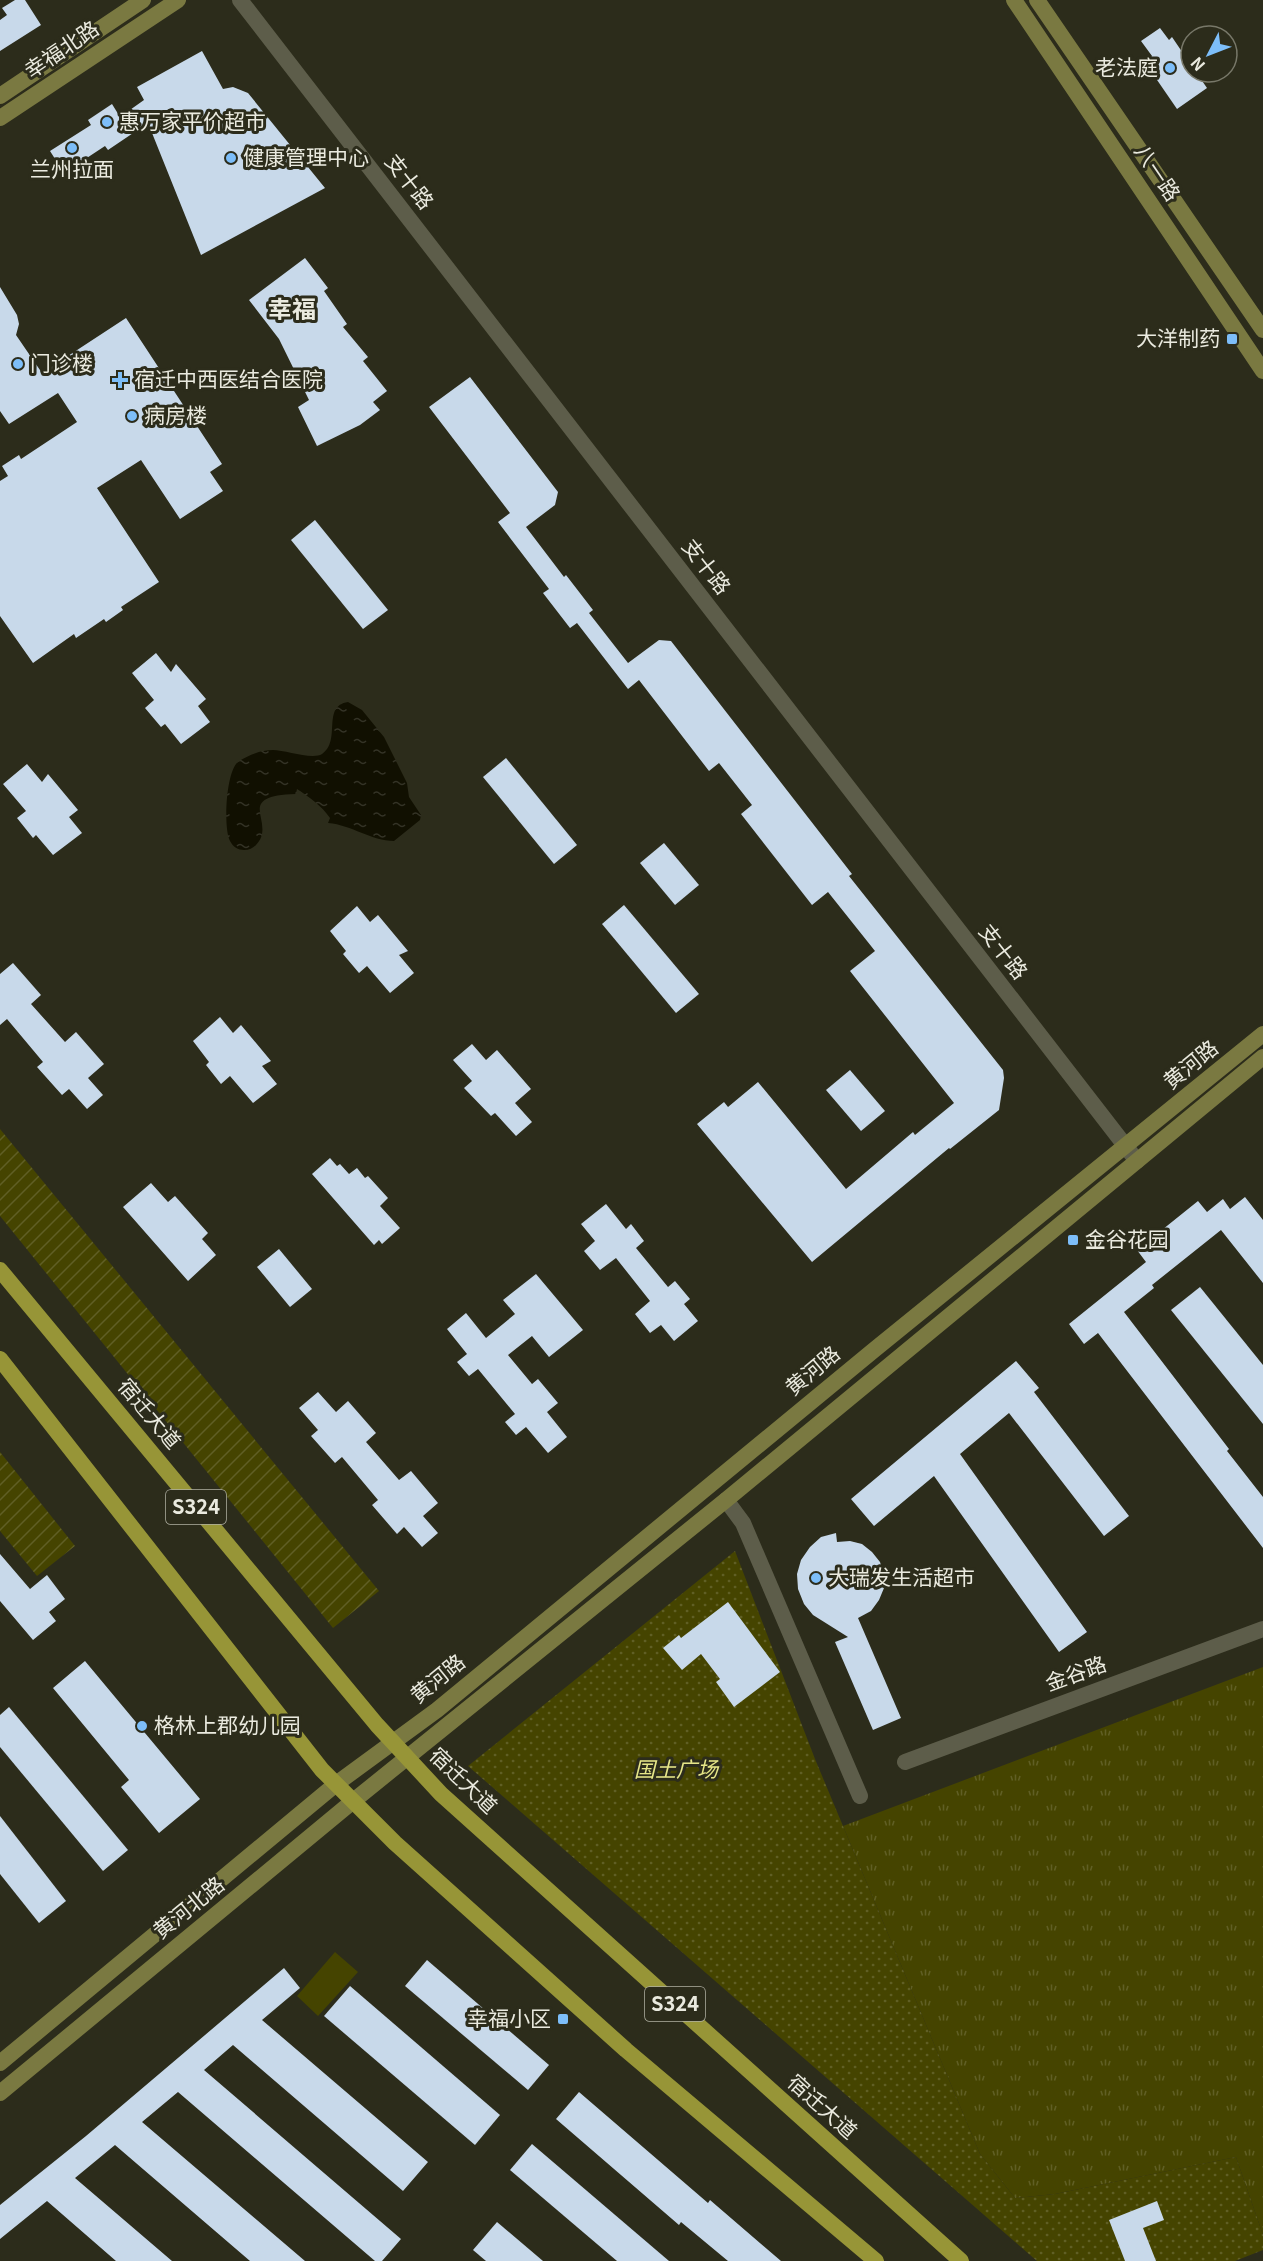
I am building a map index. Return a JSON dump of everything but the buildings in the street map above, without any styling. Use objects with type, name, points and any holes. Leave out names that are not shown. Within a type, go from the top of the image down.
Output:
[{"type":"main road","name":"幸福北路","points":[[0,96],[143,0]]},
{"type":"main road","name":"幸福北路","points":[[0,118],[178,0]]},
{"type":"main road","name":"八一路","points":[[1014,0],[1263,371]]},
{"type":"main road","name":"八一路","points":[[1037,0],[1263,330]]},
{"type":"main road","name":"黄河路","points":[[393,1743],[437,1710],[874,1350],[1263,1034]]},
{"type":"main road","name":"黄河路","points":[[407,1759],[726,1500],[1263,1057]]},
{"type":"main road","name":"宿迁大道","points":[[0,1270],[407,1759],[451,1803],[961,2261]]},
{"type":"main road","name":"S324","points":[[0,1359],[322,1770],[352,1802],[395,1844],[626,2050],[876,2261]]},
{"type":"main road","name":"黄河北路","points":[[0,2063],[336,1784],[393,1743]]},
{"type":"main road","name":"黄河北路","points":[[0,2092],[407,1759]]},
{"type":"street","name":"支十路","points":[[240,0],[1137,1161]]},
{"type":"street","points":[[726,1500],[743,1523],[860,1796]]},
{"type":"street","name":"金谷路","points":[[905,1762],[1263,1629]]},
{"type":"green space","points":[[0,1129],[379,1591],[333,1628],[0,1216]]},
{"type":"green space","points":[[0,1452],[75,1546],[37,1576],[0,1531]]},
{"type":"green space","name":"国土广场","points":[[735,1551],[815,1759],[980,2154],[1015,2198],[1055,2194],[1236,2157],[1263,2235],[1263,2250],[1235,2261],[1037,2261],[468,1766]]},
{"type":"green space","points":[[1263,1667],[1263,2235],[1236,2157],[1055,2194],[1015,2198],[980,2154],[843,1826]]},
{"type":"green space","points":[[335,1952],[358,1972],[318,2016],[297,1996]]},
{"type":"water","points":[[348,702],[362,710],[384,737],[407,783],[409,797],[421,815],[420,820],[394,841],[377,838],[328,823],[330,818],[323,810],[297,789],[296,794],[277,796],[265,800],[261,805],[261,836],[255,846],[244,850],[234,846],[228,834],[226,813],[228,788],[234,767],[246,757],[268,750],[312,756],[322,754],[331,741],[335,710]]},
{"type":"place","name":"老法庭","points":[[1170,68]]},
{"type":"place","name":"惠万家平价超市","points":[[107,122]]},
{"type":"place","name":"兰州拉面","points":[[72,148]]},
{"type":"place","name":"健康管理中心","points":[[231,158]]},
{"type":"place","name":"大洋制药","points":[[1232,339]]},
{"type":"place","name":"门诊楼","points":[[18,364]]},
{"type":"place","name":"宿迁中西医结合医院","points":[[120,380]]},
{"type":"place","name":"病房楼","points":[[132,416]]},
{"type":"place","name":"金谷花园","points":[[1073,1240]]},
{"type":"place","name":"大瑞发生活超市","points":[[816,1578]]},
{"type":"place","name":"格林上郡幼儿园","points":[[142,1726]]},
{"type":"place","name":"幸福小区","points":[[563,2019]]},
{"type":"district","name":"幸福","points":[[292,310]]}]
